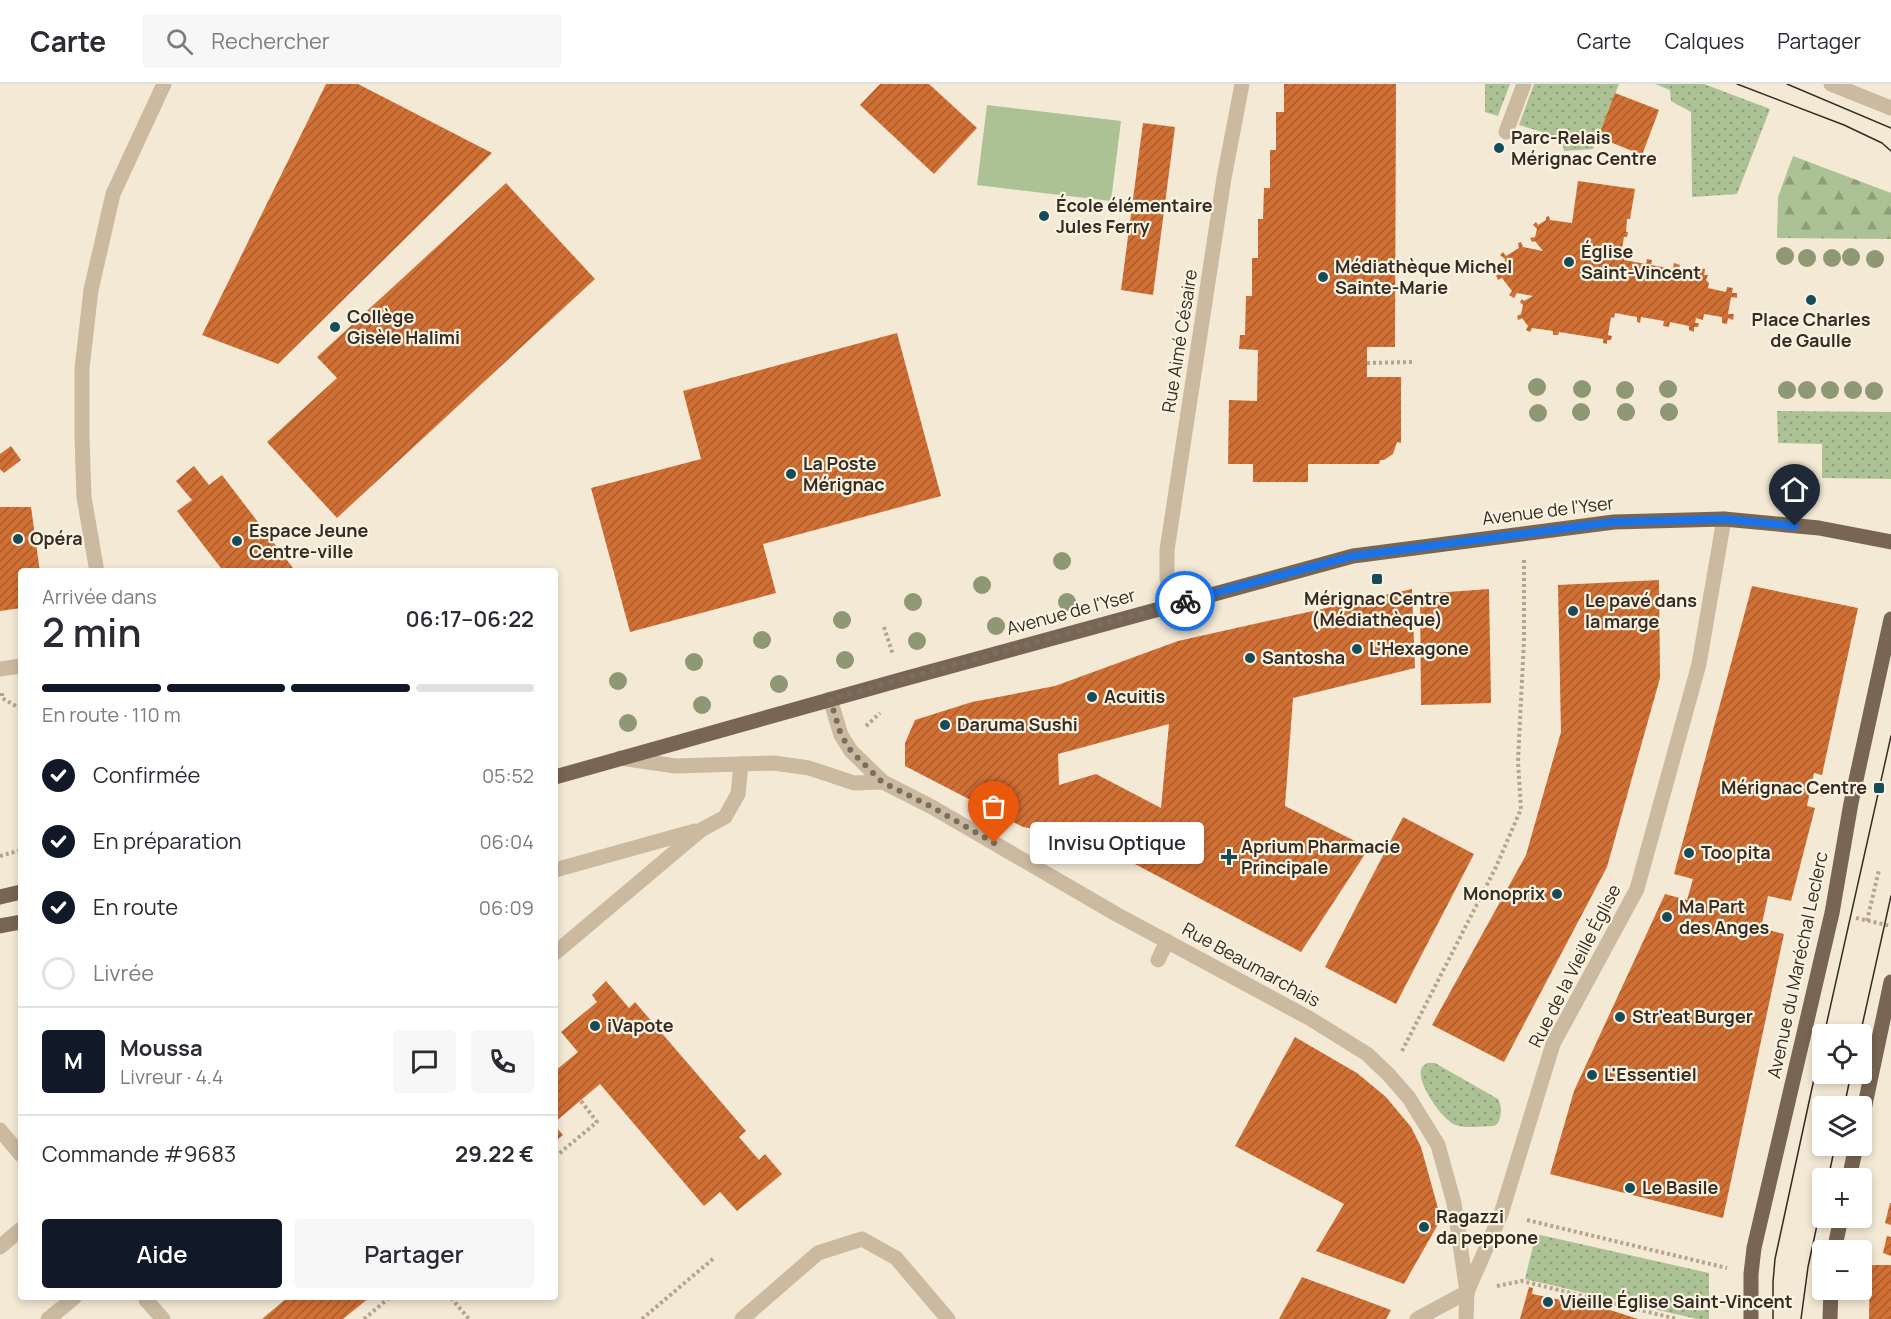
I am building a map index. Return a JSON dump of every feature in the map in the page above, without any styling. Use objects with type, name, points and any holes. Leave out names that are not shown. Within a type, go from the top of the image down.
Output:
[{"type":"main road","name":"Avenue de l'Yser","points":[[558,776],[1353,556],[1614,522],[1724,519],[1819,528],[1891,542]]},
{"type":"main road","name":"Avenue du Maréchal Leclerc","points":[[1751,1319],[1751,1274],[1754,1248],[1832,913],[1851,803],[1891,619]]},
{"type":"main road","points":[[0,897],[18,893]]},
{"type":"main road","points":[[0,926],[18,923]]},
{"type":"main road","points":[[1867,1096],[1891,982]]},
{"type":"main road","points":[[1830,1319],[1831,1300]]},
{"type":"street","points":[[96,568],[84,497],[82,437],[82,368],[91,290],[113,194],[164,84]]},
{"type":"street","name":"Rue Aimé Césaire","points":[[1174,604],[1167,578],[1167,550],[1224,178],[1242,84]]},
{"type":"street","points":[[1506,132],[1524,84]]},
{"type":"street","points":[[1830,84],[1891,108]]},
{"type":"street","name":"Rue de la Vieille Église","points":[[1466,1319],[1467,1292],[1500,1214],[1553,1044],[1637,889],[1699,664],[1724,519]]},
{"type":"street","points":[[0,669],[18,666]]},
{"type":"street","name":"Rue Beaumarchais","points":[[830,699],[841,735],[851,751],[882,782],[932,807],[1116,914],[1309,1018],[1367,1054],[1409,1098],[1438,1145],[1454,1203],[1467,1292]]},
{"type":"street","name":"Rue Beaumarchais","points":[[621,759],[676,766],[786,765],[809,768],[854,783],[882,782]]},
{"type":"street","points":[[558,950],[701,830],[725,817],[738,794],[741,764]]},
{"type":"street","points":[[558,869],[701,830]]},
{"type":"street","points":[[1158,960],[1167,941]]},
{"type":"street","points":[[0,1130],[18,1151]]},
{"type":"street","points":[[0,1247],[18,1232]]},
{"type":"street","points":[[742,1319],[818,1253],[862,1239],[896,1258],[948,1319]]},
{"type":"street","points":[[1417,1319],[1467,1292]]},
{"type":"street","points":[[51,1318],[72,1300]]},
{"type":"street","points":[[148,1300],[164,1319]]},
{"type":"path","points":[[1367,363],[1412,362]]},
{"type":"path","points":[[1389,1075],[1496,867],[1521,809],[1518,761],[1524,640],[1524,534]]},
{"type":"path","points":[[0,687],[3,698],[0,704]]},
{"type":"path","points":[[3,698],[18,707]]},
{"type":"path","points":[[0,856],[18,851]]},
{"type":"path","points":[[1867,921],[1879,870]]},
{"type":"path","points":[[1832,913],[1891,926]]},
{"type":"path","points":[[558,1154],[597,1122],[580,1101]]},
{"type":"path","points":[[1500,1214],[1751,1274]]},
{"type":"path","points":[[642,1319],[714,1258]]},
{"type":"path","points":[[1467,1292],[1522,1281],[1677,1319]]},
{"type":"path","points":[[364,1319],[387,1300]]},
{"type":"path","points":[[453,1300],[469,1319]]},
{"type":"green space","points":[[1485,84],[1510,84],[1498,116],[1485,112]]},
{"type":"green space","points":[[1534,84],[1619,84],[1593,149],[1564,151],[1562,138],[1519,125]]},
{"type":"green space","points":[[1655,84],[1704,84],[1770,109],[1737,194],[1692,197],[1691,112],[1671,101],[1670,90]]},
{"type":"green space","points":[[987,105],[1121,121],[1111,201],[977,185]]},
{"type":"green space","points":[[1793,156],[1891,193],[1891,239],[1777,238],[1778,197]]},
{"type":"green space","points":[[1777,411],[1891,412],[1891,479],[1822,478],[1822,444],[1778,443]]},
{"type":"green space","points":[[1427,1063],[1435,1063],[1498,1099],[1501,1111],[1498,1123],[1494,1126],[1460,1126],[1445,1117],[1434,1104],[1422,1082],[1421,1070]]},
{"type":"green space","points":[[1536,1234],[1709,1273],[1709,1319],[1697,1319],[1525,1279]]},
{"type":"building","points":[[326,84],[358,84],[492,153],[278,364],[202,335]]},
{"type":"building","points":[[880,84],[929,84],[977,128],[934,174],[860,105]]},
{"type":"building","name":"Médiathèque Michel Sainte-Marie","points":[[1284,84],[1396,84],[1395,347],[1367,347],[1367,377],[1401,377],[1401,443],[1397,442],[1393,454],[1380,460],[1379,464],[1308,464],[1308,482],[1253,482],[1253,464],[1228,464],[1229,400],[1257,401],[1258,350],[1239,349],[1240,335],[1245,335],[1246,296],[1252,296],[1252,258],[1258,258],[1258,219],[1263,219],[1264,188],[1270,188],[1270,150],[1276,150],[1276,112],[1284,112]]},
{"type":"building","points":[[1615,93],[1659,110],[1642,155],[1598,137]]},
{"type":"building","points":[[1143,123],[1175,127],[1153,295],[1121,290]]},
{"type":"building","name":"Église Saint-Vincent","points":[[1578,181],[1635,189],[1630,219],[1627,219],[1627,237],[1624,237],[1621,254],[1624,255],[1624,260],[1646,264],[1647,259],[1652,260],[1651,265],[1673,269],[1674,263],[1680,265],[1678,270],[1699,274],[1700,268],[1705,269],[1704,275],[1708,275],[1706,280],[1709,283],[1708,288],[1726,292],[1727,287],[1733,288],[1732,293],[1737,293],[1737,298],[1731,297],[1728,314],[1734,314],[1733,320],[1728,318],[1727,324],[1722,323],[1722,317],[1704,314],[1703,320],[1696,318],[1695,323],[1699,323],[1698,327],[1694,327],[1694,332],[1689,330],[1689,326],[1670,322],[1669,327],[1663,326],[1664,321],[1641,317],[1640,323],[1637,322],[1637,317],[1615,313],[1614,318],[1611,317],[1608,335],[1612,336],[1611,340],[1607,340],[1607,344],[1603,343],[1603,339],[1559,332],[1558,335],[1553,335],[1553,331],[1532,328],[1530,332],[1526,330],[1528,326],[1522,318],[1518,320],[1517,316],[1521,314],[1522,299],[1524,301],[1533,296],[1517,293],[1514,298],[1509,295],[1512,291],[1502,278],[1498,280],[1496,275],[1502,274],[1505,259],[1500,255],[1503,252],[1506,256],[1519,248],[1518,243],[1521,242],[1523,247],[1543,251],[1530,238],[1535,237],[1537,229],[1533,225],[1536,222],[1538,225],[1549,216],[1550,220],[1572,223]]},
{"type":"building","points":[[506,183],[595,279],[337,518],[267,442],[337,378],[317,357]]},
{"type":"building","name":"La Poste Mérignac","points":[[897,333],[941,496],[763,544],[776,593],[630,632],[591,488],[701,459],[683,391]]},
{"type":"building","points":[[11,446],[21,460],[4,473],[0,469],[0,454]]},
{"type":"building","name":"Espace Jeune Centre-ville","points":[[194,466],[209,485],[222,475],[293,568],[221,568],[177,511],[192,500],[176,481]]},
{"type":"building","name":"Opéra","points":[[0,507],[31,507],[39,568],[18,568],[18,608],[0,611]]},
{"type":"building","points":[[1659,580],[1660,678],[1607,867],[1504,1062],[1432,1025],[1526,855],[1561,732],[1558,585]]},
{"type":"building","points":[[1752,586],[1858,608],[1822,775],[1814,773],[1807,806],[1815,808],[1791,901],[1768,896],[1761,928],[1784,934],[1723,1218],[1550,1174],[1574,1091],[1665,894],[1687,900],[1693,879],[1674,874]]},
{"type":"building","points":[[1412,589],[1415,668],[1293,698],[1285,806],[1369,848],[1301,952],[1101,846],[1061,833],[1023,827],[905,766],[905,743],[915,720],[972,702],[1055,686],[1178,641]],"holes":[[[1169,724],[1161,808],[1096,774],[1059,785],[1058,754]]]},
{"type":"building","points":[[1489,589],[1491,703],[1421,705],[1420,594]]},
{"type":"building","points":[[1403,817],[1474,854],[1396,1004],[1325,967]]},
{"type":"building","points":[[606,981],[629,1008],[635,1002],[746,1131],[739,1137],[759,1160],[765,1154],[782,1174],[737,1211],[720,1192],[704,1206],[600,1084],[558,1119],[558,1069],[578,1052],[561,1032],[597,1002],[592,995]]},
{"type":"building","points":[[1295,1037],[1357,1073],[1386,1097],[1411,1127],[1421,1147],[1441,1219],[1404,1284],[1316,1251],[1344,1204],[1235,1146]]},
{"type":"building","points":[[558,1129],[563,1135],[558,1139]]},
{"type":"building","points":[[1891,1203],[1891,1225],[1885,1223]]},
{"type":"building","points":[[1887,1236],[1891,1237],[1891,1256],[1883,1253]]},
{"type":"building","points":[[1872,1265],[1891,1265],[1891,1319],[1869,1319],[1869,1300],[1872,1300]]},
{"type":"building","points":[[1302,1277],[1391,1310],[1386,1319],[1279,1319]]},
{"type":"building","name":"Vieille Église Saint-Vincent","points":[[1529,1287],[1533,1288],[1532,1294],[1610,1310],[1638,1319],[1520,1319]]},
{"type":"building","points":[[285,1300],[367,1300],[343,1319],[262,1319]]},
{"type":"tram line","points":[[1737,84],[1844,125],[1882,143],[1891,151]]},
{"type":"tram line","points":[[1787,84],[1891,128]]},
{"type":"tram line","points":[[1826,1024],[1891,736]]},
{"type":"tram line","points":[[1862,1024],[1891,896]]},
{"type":"tram line","points":[[1773,1319],[1775,1259],[1813,1084]]},
{"type":"tram line","points":[[1846,1096],[1849,1084]]},
{"type":"tram line","points":[[1830,1168],[1833,1156]]},
{"type":"tram line","points":[[1801,1319],[1816,1228]]},
{"type":"way so far","points":[[994,843],[932,807],[882,782],[851,751],[841,735],[830,699],[1185,601]]},
{"type":"place","name":"Parc-Relais Mérignac Centre","points":[[1499,148]]},
{"type":"place","name":"École élémentaire Jules Ferry","points":[[1044,216]]},
{"type":"place","name":"Église Saint-Vincent","points":[[1569,262]]},
{"type":"place","name":"Médiathèque Michel Sainte-Marie","points":[[1323,277]]},
{"type":"place","name":"Place Charles de Gaulle","points":[[1811,300]]},
{"type":"place","name":"Collège Gisèle Halimi","points":[[335,327]]},
{"type":"place","name":"La Poste Mérignac","points":[[791,474]]},
{"type":"place","name":"Opéra","points":[[18,539]]},
{"type":"place","name":"Espace Jeune Centre-ville","points":[[237,541]]},
{"type":"place","name":"Mérignac Centre (Médiathèque)","points":[[1377,579]]},
{"type":"place","name":"Le pavé dans la marge","points":[[1573,611]]},
{"type":"place","name":"L'Hexagone","points":[[1357,649]]},
{"type":"place","name":"Santosha","points":[[1250,658]]},
{"type":"place","name":"Acuitis","points":[[1092,697]]},
{"type":"place","name":"Daruma Sushi","points":[[945,725]]},
{"type":"place","name":"Mérignac Centre","points":[[1879,788]]},
{"type":"place","name":"Invisu Optique","points":[[994,843]]},
{"type":"place","name":"Too pita","points":[[1689,853]]},
{"type":"place","name":"Aprium Pharmacie Principale","points":[[1229,857]]},
{"type":"place","name":"Monoprix","points":[[1557,894]]},
{"type":"place","name":"Ma Part des Anges","points":[[1667,917]]},
{"type":"place","name":"Str'eat Burger","points":[[1620,1017]]},
{"type":"place","name":"iVapote","points":[[595,1026]]},
{"type":"place","name":"L'Essentiel","points":[[1592,1075]]},
{"type":"place","name":"Le Basile","points":[[1630,1188]]},
{"type":"place","name":"Ragazzi da peppone","points":[[1424,1227]]},
{"type":"place","name":"Vieille Église Saint-Vincent","points":[[1548,1302]]},
{"type":"route","points":[[1185,601],[1353,556],[1614,522],[1724,519],[1795,526]]}]
